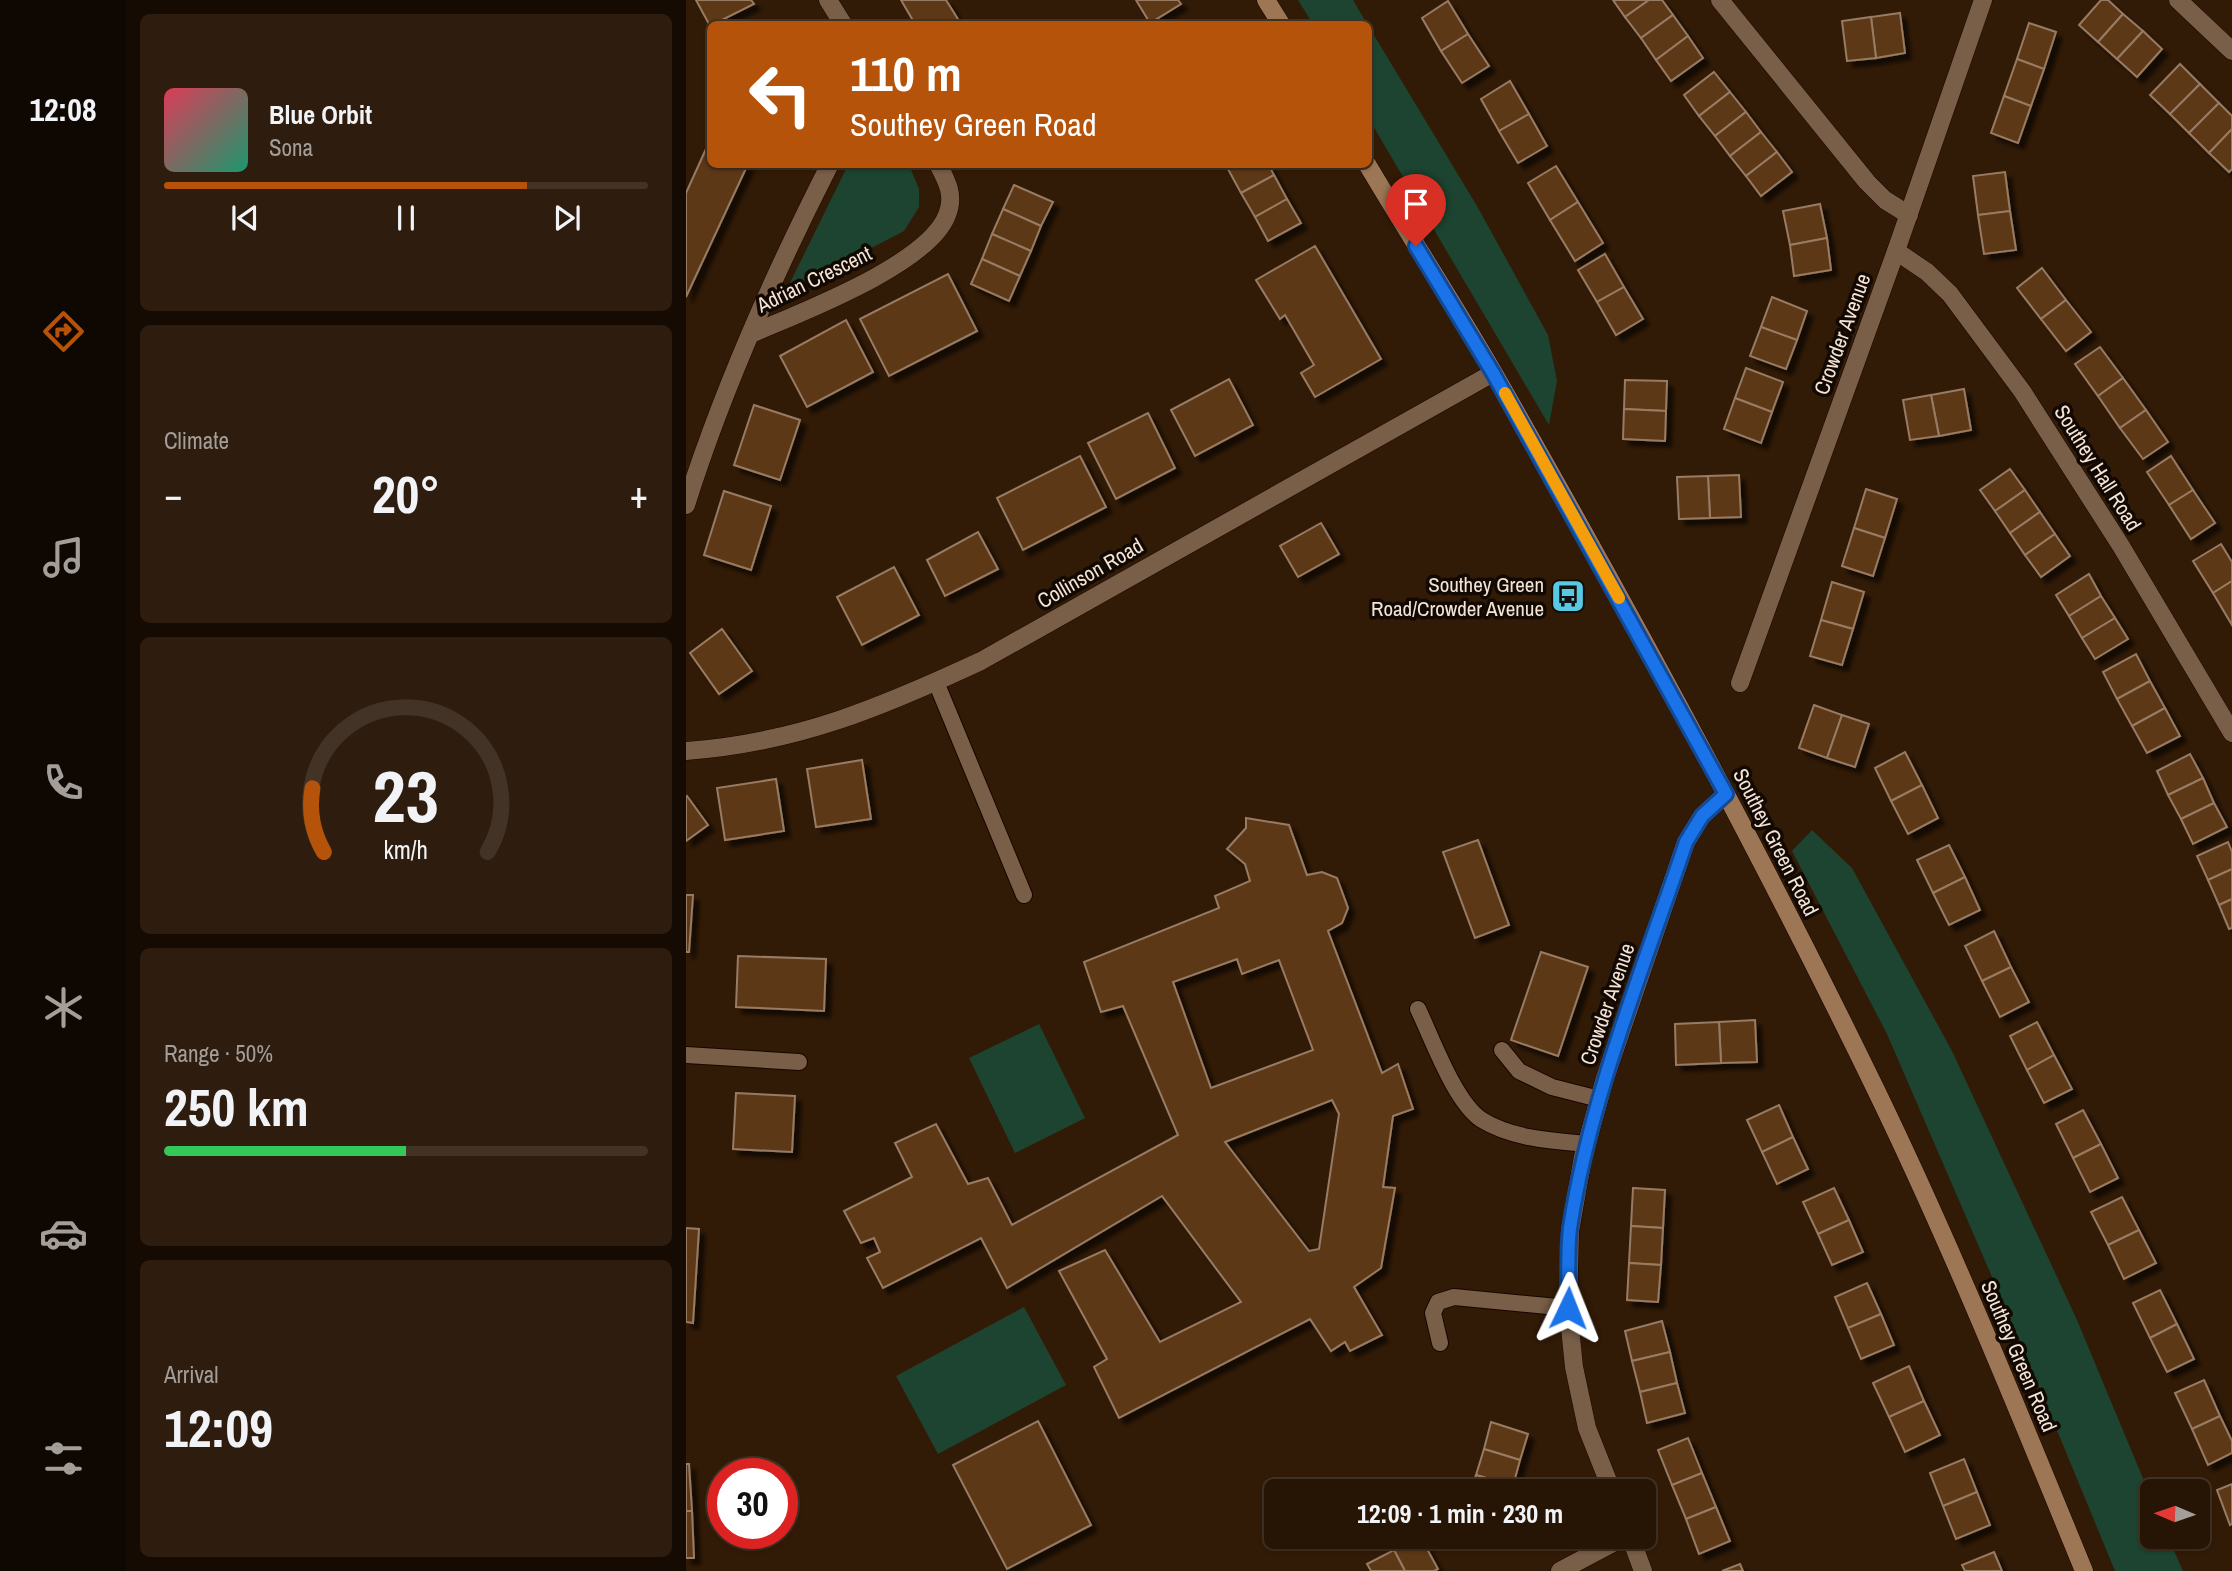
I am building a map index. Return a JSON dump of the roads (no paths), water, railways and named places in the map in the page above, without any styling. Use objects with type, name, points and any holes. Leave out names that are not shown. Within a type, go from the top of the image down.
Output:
[{"type":"street","points":[[828,0],[841,21]]},
{"type":"street","points":[[1266,0],[1279,21]]},
{"type":"street","points":[[1720,0],[1867,182],[1885,200],[1909,215]]},
{"type":"street","name":"Crowder Avenue","points":[[1740,683],[1909,215],[1983,0]]},
{"type":"street","points":[[2178,0],[2232,51]]},
{"type":"street","name":"Adrian Crescent","points":[[686,505],[707,439],[751,334],[828,168]]},
{"type":"street","name":"Adrian Crescent","points":[[751,334],[859,287],[919,249],[937,233],[951,201],[950,185],[940,168]]},
{"type":"street","name":"Southey Green Road","points":[[1369,168],[1493,373],[1757,851],[1871,1079],[1943,1234],[2084,1571]]},
{"type":"street","name":"Southey Hall Road","points":[[1896,251],[1927,272],[1950,294],[2022,391],[2121,546],[2232,733]]},
{"type":"street","name":"Collinson Road","points":[[686,751],[727,748],[836,723],[981,661],[1493,373]]},
{"type":"street","name":"Crowder Avenue","points":[[1607,1479],[1587,1428],[1574,1367],[1568,1308],[1570,1231],[1599,1099],[1686,842],[1702,816],[1726,794]]},
{"type":"street","points":[[1560,1571],[1603,1549]]},
{"type":"street","points":[[1634,1549],[1643,1571]]},
{"type":"lane","points":[[936,682],[1024,895]]},
{"type":"lane","points":[[1418,1009],[1459,1094],[1481,1119],[1514,1133],[1587,1144]]},
{"type":"lane","points":[[1502,1049],[1519,1070],[1552,1087],[1599,1099]]},
{"type":"lane","points":[[686,1055],[799,1062]]},
{"type":"lane","points":[[1440,1343],[1433,1313],[1438,1302],[1454,1297],[1568,1308]]},
{"type":"place","name":"Southey Green Road/Crowder Avenue","points":[[1568,596]]}]
